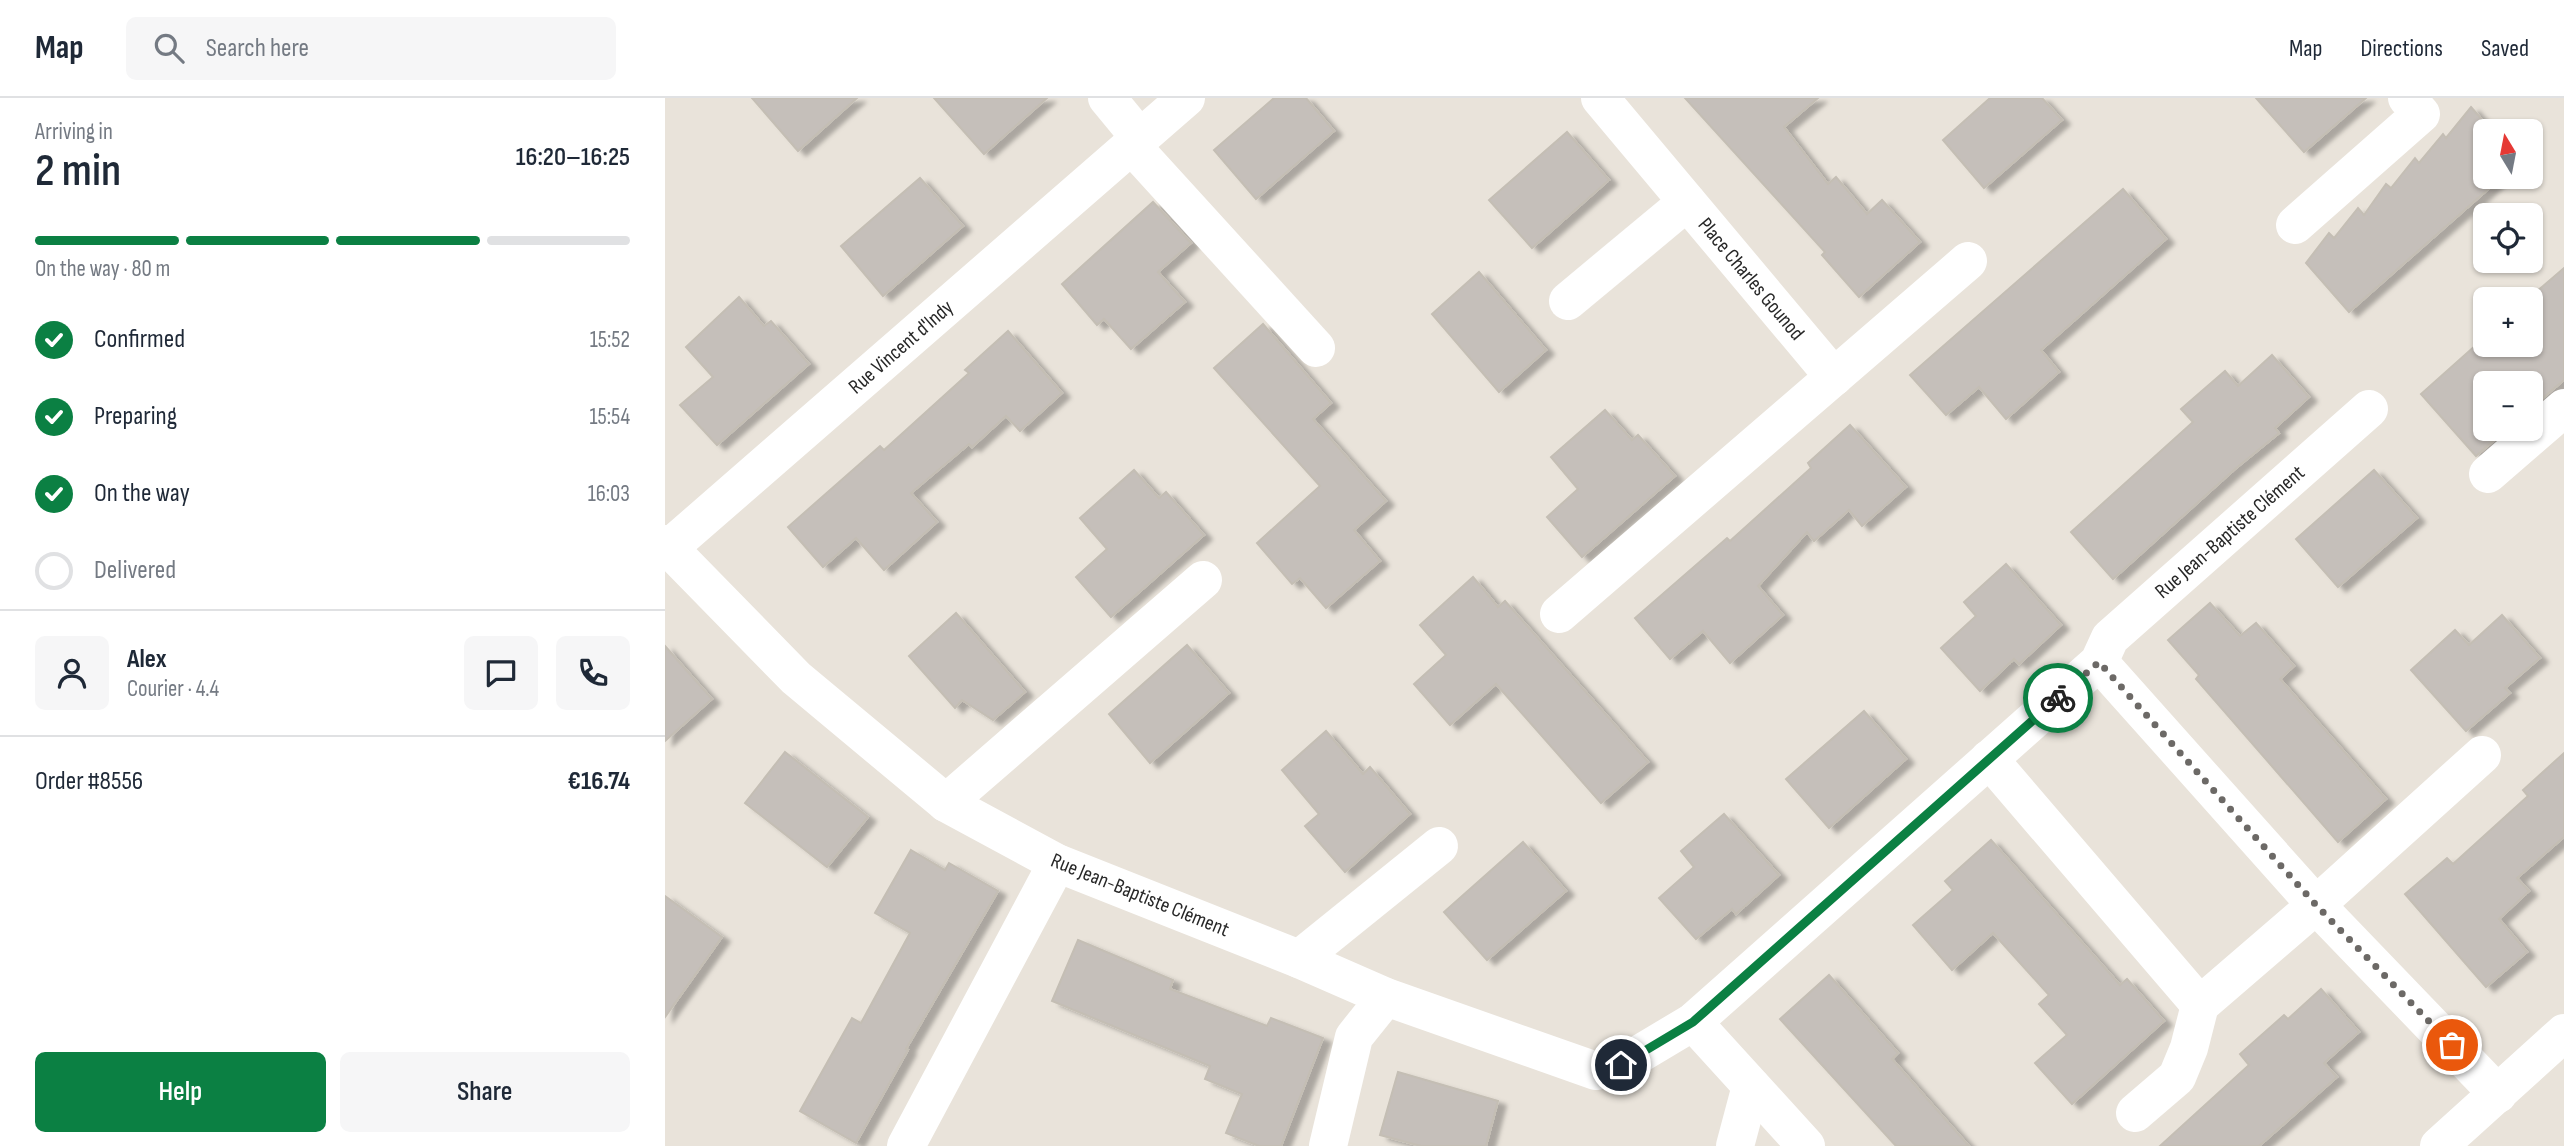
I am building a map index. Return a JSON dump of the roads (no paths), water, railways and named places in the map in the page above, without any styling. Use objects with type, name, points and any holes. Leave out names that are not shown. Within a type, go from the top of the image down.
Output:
[{"type":"street","points":[[1107,98],[1136,142],[1316,348]]},
{"type":"street","name":"Rue Vincent d'Indy","points":[[667,546],[1187,98]]},
{"type":"street","points":[[1600,98],[1688,202]]},
{"type":"street","points":[[2295,225],[2421,114],[2407,98]]},
{"type":"street","name":"Place Charles Gounod","points":[[1568,301],[1688,202],[1834,377]]},
{"type":"street","points":[[1559,614],[1968,261]]},
{"type":"street","points":[[2488,474],[2564,408]]},
{"type":"street","name":"Rue Jean-Baptiste Clément","points":[[667,546],[796,678],[946,803],[1057,863],[1386,997],[1596,1071],[1621,1065],[1693,1022],[2099,662],[2110,638],[2369,409]]},
{"type":"street","points":[[946,803],[1203,580]]},
{"type":"street","points":[[2099,662],[2316,905],[2498,1094]]},
{"type":"street","points":[[2135,1113],[2177,1077],[2189,1048],[2200,1004],[2316,905],[2482,755]]},
{"type":"street","points":[[1989,759],[2200,1004]]},
{"type":"street","points":[[1299,960],[1439,846]]},
{"type":"street","points":[[906,1146],[1057,863]]},
{"type":"street","points":[[1328,1146],[1354,1037],[1386,997]]},
{"type":"street","points":[[1693,1022],[1806,1146]]},
{"type":"street","points":[[2439,1146],[2564,1032]]},
{"type":"street","points":[[1735,1146],[1751,1086]]}]
